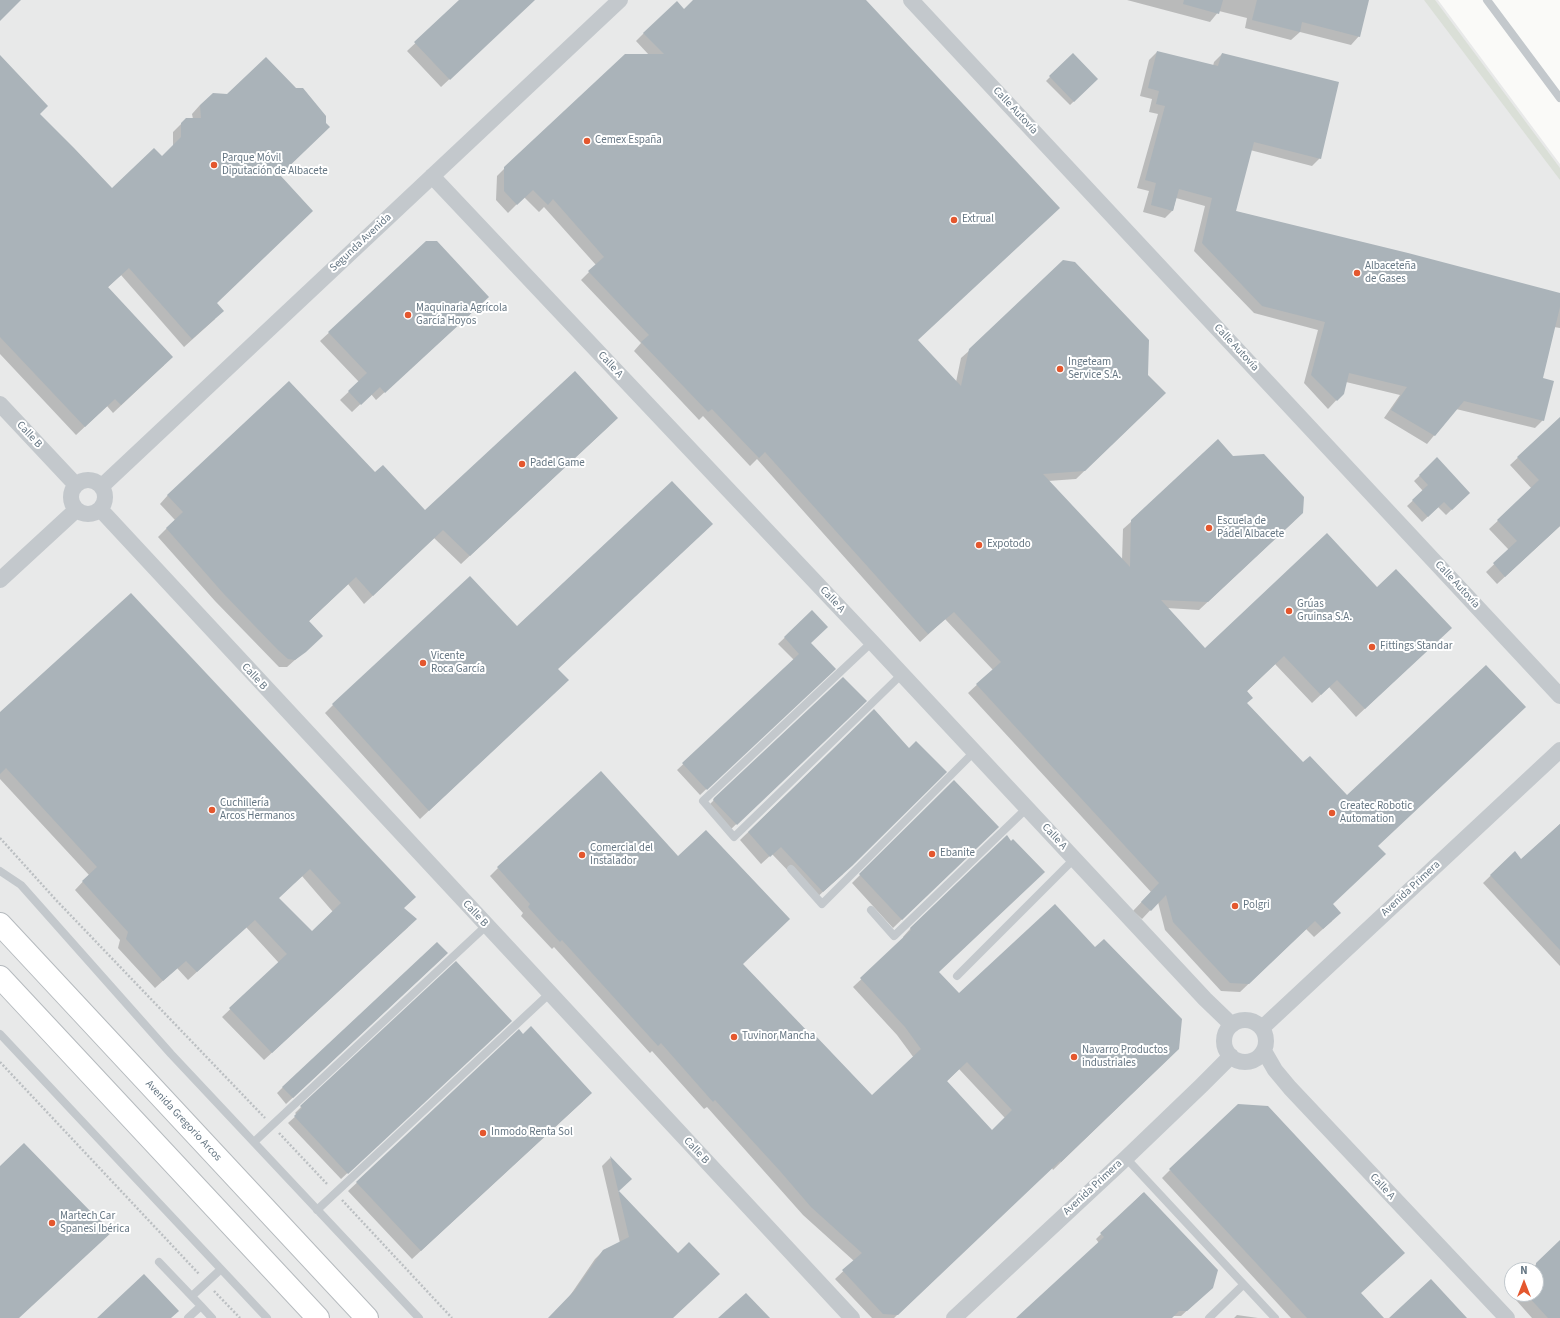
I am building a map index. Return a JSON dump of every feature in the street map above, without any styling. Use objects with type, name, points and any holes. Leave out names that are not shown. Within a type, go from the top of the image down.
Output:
[{"type":"main road","name":"Avenida Gregorio Arcos","points":[[0,924],[367,1318]]},
{"type":"main road","points":[[0,977],[318,1318]]},
{"type":"street","name":"Segunda Avenida","points":[[102,486],[620,0]]},
{"type":"street","name":"Calle Autovía","points":[[911,0],[1560,696]]},
{"type":"street","name":"Calle A","points":[[432,176],[872,642],[901,675],[1205,999],[1232,1025]]},
{"type":"street","name":"Calle B","points":[[0,404],[75,484]]},
{"type":"street","points":[[86,479],[97,482],[102,486],[105,498],[104,504],[100,509],[94,513],[88,514],[76,510],[70,500],[70,494],[75,484],[86,479]]},
{"type":"street","name":"Calle B","points":[[100,509],[549,994],[852,1318]]},
{"type":"street","points":[[0,580],[76,510]]},
{"type":"street","name":"Avenida Primera","points":[[1262,1028],[1560,750]]},
{"type":"street","points":[[1244,1020],[1251,1021],[1262,1028],[1266,1039],[1264,1051],[1260,1056],[1248,1062],[1231,1056],[1226,1048],[1224,1040],[1227,1031],[1232,1025],[1238,1021],[1244,1020]]},
{"type":"street","name":"Calle A","points":[[1264,1051],[1275,1070],[1290,1088],[1506,1318]]},
{"type":"street","name":"Avenida Primera","points":[[954,1318],[1126,1158],[1231,1056]]},
{"type":"lane","points":[[1487,0],[1560,98]]},
{"type":"lane","points":[[872,642],[702,801],[734,837],[901,675]]},
{"type":"lane","points":[[792,869],[822,904],[974,752]]},
{"type":"lane","points":[[871,910],[894,936],[1027,808]]},
{"type":"lane","points":[[957,976],[1074,859]]},
{"type":"lane","points":[[0,871],[21,885],[171,1054],[419,1318]]},
{"type":"lane","points":[[254,1142],[486,926]]},
{"type":"lane","points":[[317,1210],[549,994]]},
{"type":"lane","points":[[0,1034],[267,1318]]},
{"type":"lane","points":[[1126,1158],[1275,1318]]},
{"type":"lane","points":[[159,1262],[212,1318]]},
{"type":"lane","points":[[192,1296],[221,1269]]},
{"type":"lane","points":[[1209,1318],[1243,1285]]},
{"type":"lane","points":[[188,1318],[201,1306]]},
{"type":"path","points":[[0,838],[56,900],[272,1125],[452,1318]]},
{"type":"path","points":[[0,1062],[240,1318]]},
{"type":"shaded area","points":[[0,0],[1438,0],[1560,164],[1560,1318],[0,1318]]},
{"type":"shaded area","points":[[1424,0],[1435,0],[1560,168],[1560,180]]},
{"type":"building","points":[[0,0],[21,0],[0,21]]},
{"type":"building","points":[[459,0],[535,0],[450,80],[414,42]]},
{"type":"building","points":[[693,0],[866,0],[1060,208],[918,340],[961,386],[969,349],[1063,260],[1075,262],[1149,340],[1148,375],[1166,393],[1085,471],[1043,474],[1130,567],[1131,520],[1218,439],[1233,456],[1264,454],[1304,497],[1303,513],[1208,602],[1161,600],[1205,648],[1327,533],[1377,587],[1396,569],[1452,628],[1365,709],[1337,680],[1321,695],[1284,656],[1247,691],[1253,698],[1247,703],[1303,762],[1310,756],[1347,795],[1486,665],[1526,707],[1378,846],[1386,854],[1333,904],[1341,913],[1323,929],[1315,921],[1249,984],[1230,983],[1173,922],[1166,895],[1151,911],[1141,902],[1159,883],[976,684],[1001,662],[954,612],[928,634],[765,452],[759,458],[712,409],[708,412],[641,342],[649,335],[588,271],[604,257],[553,199],[548,205],[533,190],[517,205],[504,191],[504,167],[625,54],[664,54],[643,33],[677,1],[684,9]]},
{"type":"building","points":[[1184,0],[1223,0],[1219,14],[1183,4]]},
{"type":"building","points":[[1257,0],[1369,0],[1360,37],[1302,22],[1300,32],[1252,20]]},
{"type":"building","points":[[1157,51],[1218,66],[1222,53],[1339,82],[1321,159],[1254,142],[1236,211],[1408,253],[1560,293],[1560,307],[1543,378],[1554,381],[1544,421],[1464,401],[1435,436],[1391,410],[1407,387],[1349,373],[1344,394],[1337,401],[1311,375],[1325,322],[1262,306],[1202,243],[1212,198],[1179,189],[1173,211],[1151,205],[1156,183],[1145,180],[1165,106],[1156,104],[1159,91],[1148,88]]},
{"type":"building","points":[[1073,53],[1098,79],[1074,102],[1049,76]]},
{"type":"building","points":[[0,55],[48,106],[40,114],[112,188],[154,148],[162,156],[181,137],[181,123],[186,118],[201,118],[200,105],[213,93],[227,94],[266,57],[296,88],[303,88],[326,116],[326,123],[330,127],[280,175],[313,211],[217,303],[224,311],[192,339],[129,268],[108,287],[173,357],[121,405],[115,399],[85,427],[0,337]]},
{"type":"building","name":"Maquinaria Agrícola García Hoyos","points":[[426,241],[437,241],[489,297],[385,393],[380,387],[361,405],[348,391],[367,373],[328,332]]},
{"type":"building","points":[[575,371],[618,418],[470,556],[443,530],[373,596],[356,577],[309,621],[323,636],[295,660],[288,659],[278,650],[223,593],[166,528],[183,512],[167,495],[289,381],[375,472],[383,465],[425,510]]},
{"type":"building","points":[[1560,417],[1560,526],[1505,577],[1493,563],[1517,541],[1497,520],[1539,480],[1517,457]]},
{"type":"building","points":[[1437,457],[1470,493],[1452,510],[1444,502],[1428,517],[1412,500],[1428,485],[1419,475]]},
{"type":"building","points":[[672,481],[713,524],[558,669],[569,680],[429,811],[332,704],[470,576],[517,626]]},
{"type":"building","name":"Cuchillería Arcos Hermanos","points":[[131,593],[416,897],[404,908],[417,919],[272,1053],[229,1008],[287,954],[255,920],[197,972],[186,961],[163,981],[126,939],[128,932],[82,881],[97,867],[6,768],[0,774],[0,712]],"holes":[[[310,869],[341,903],[312,931],[279,898]]]},
{"type":"building","points":[[812,610],[828,627],[811,643],[836,669],[707,790],[682,763],[799,654],[784,637]]},
{"type":"building","points":[[843,677],[867,701],[737,825],[713,800],[714,798]]},
{"type":"building","points":[[874,709],[909,748],[916,741],[947,772],[852,866],[823,892],[781,847],[770,857],[748,832]]},
{"type":"building","points":[[601,771],[678,856],[706,830],[790,919],[743,964],[810,1034],[812,1032],[872,1095],[921,1049],[905,1027],[860,978],[1007,835],[1011,841],[1013,839],[1045,872],[939,972],[959,993],[1055,904],[1095,947],[1104,939],[1182,1019],[1179,1049],[898,1315],[883,1314],[842,1270],[862,1253],[811,1207],[715,1100],[713,1102],[661,1043],[658,1046],[562,940],[560,942],[528,907],[530,904],[497,867]],"holes":[[[967,1062],[1012,1110],[992,1130],[947,1081]]]},
{"type":"building","name":"Ebanite","points":[[954,780],[999,827],[902,920],[859,874]]},
{"type":"building","points":[[1560,824],[1560,950],[1490,875],[1515,851],[1521,859]]},
{"type":"building","points":[[437,942],[448,953],[293,1098],[282,1087]]},
{"type":"building","points":[[456,961],[512,1021],[348,1174],[294,1116],[302,1108],[300,1106]]},
{"type":"building","name":"Inmodo Renta Sol","points":[[531,1026],[592,1093],[421,1251],[356,1182],[519,1029],[523,1034]]},
{"type":"building","points":[[1238,1104],[1268,1106],[1405,1253],[1361,1293],[1384,1318],[1307,1318],[1169,1169]]},
{"type":"building","name":"Martech Car Spanesi Ibérica","points":[[24,1143],[94,1215],[113,1231],[19,1318],[0,1318],[0,1166]]},
{"type":"building","points":[[610,1156],[632,1179],[619,1191],[678,1253],[689,1242],[720,1274],[673,1318],[548,1318],[575,1290],[603,1250],[629,1237]]},
{"type":"building","points":[[1144,1192],[1218,1270],[1213,1288],[1187,1311],[1179,1311],[1172,1318],[1016,1318],[1104,1237],[1100,1233]]},
{"type":"building","points":[[1560,1240],[1560,1318],[1548,1318],[1533,1302],[1544,1302],[1544,1262],[1537,1262]]},
{"type":"building","points":[[144,1274],[179,1311],[171,1318],[97,1318]]},
{"type":"building","points":[[1431,1279],[1467,1318],[1389,1318]]},
{"type":"building","points":[[746,1293],[770,1318],[718,1318]]},
{"type":"place","name":"Cemex España","points":[[587,141]]},
{"type":"place","name":"Parque Móvil Diputación de Albacete","points":[[214,165]]},
{"type":"place","name":"Extrual","points":[[954,220]]},
{"type":"place","name":"Albaceteña de Gases","points":[[1357,273]]},
{"type":"place","name":"Maquinaria Agrícola García Hoyos","points":[[408,315]]},
{"type":"place","name":"Ingeteam Service S.A.","points":[[1060,369]]},
{"type":"place","name":"Padel Game","points":[[522,464]]},
{"type":"place","name":"Escuela de Pádel Albacete","points":[[1209,528]]},
{"type":"place","name":"Expotodo","points":[[979,545]]},
{"type":"place","name":"Grúas Gruinsa S.A.","points":[[1289,611]]},
{"type":"place","name":"Fittings Standar","points":[[1372,647]]},
{"type":"place","name":"Vicente Roca García","points":[[423,663]]},
{"type":"place","name":"Cuchillería Arcos Hermanos","points":[[212,810]]},
{"type":"place","name":"Createc Robotic Automation","points":[[1332,813]]},
{"type":"place","name":"Ebanite","points":[[932,854]]},
{"type":"place","name":"Comercial del Instalador","points":[[582,855]]},
{"type":"place","name":"Polgri","points":[[1235,906]]},
{"type":"place","name":"Tuvinor Mancha","points":[[734,1037]]},
{"type":"place","name":"Navarro Productos industriales","points":[[1074,1057]]},
{"type":"place","name":"Inmodo Renta Sol","points":[[483,1133]]},
{"type":"place","name":"Martech Car Spanesi Ibérica","points":[[52,1223]]}]
